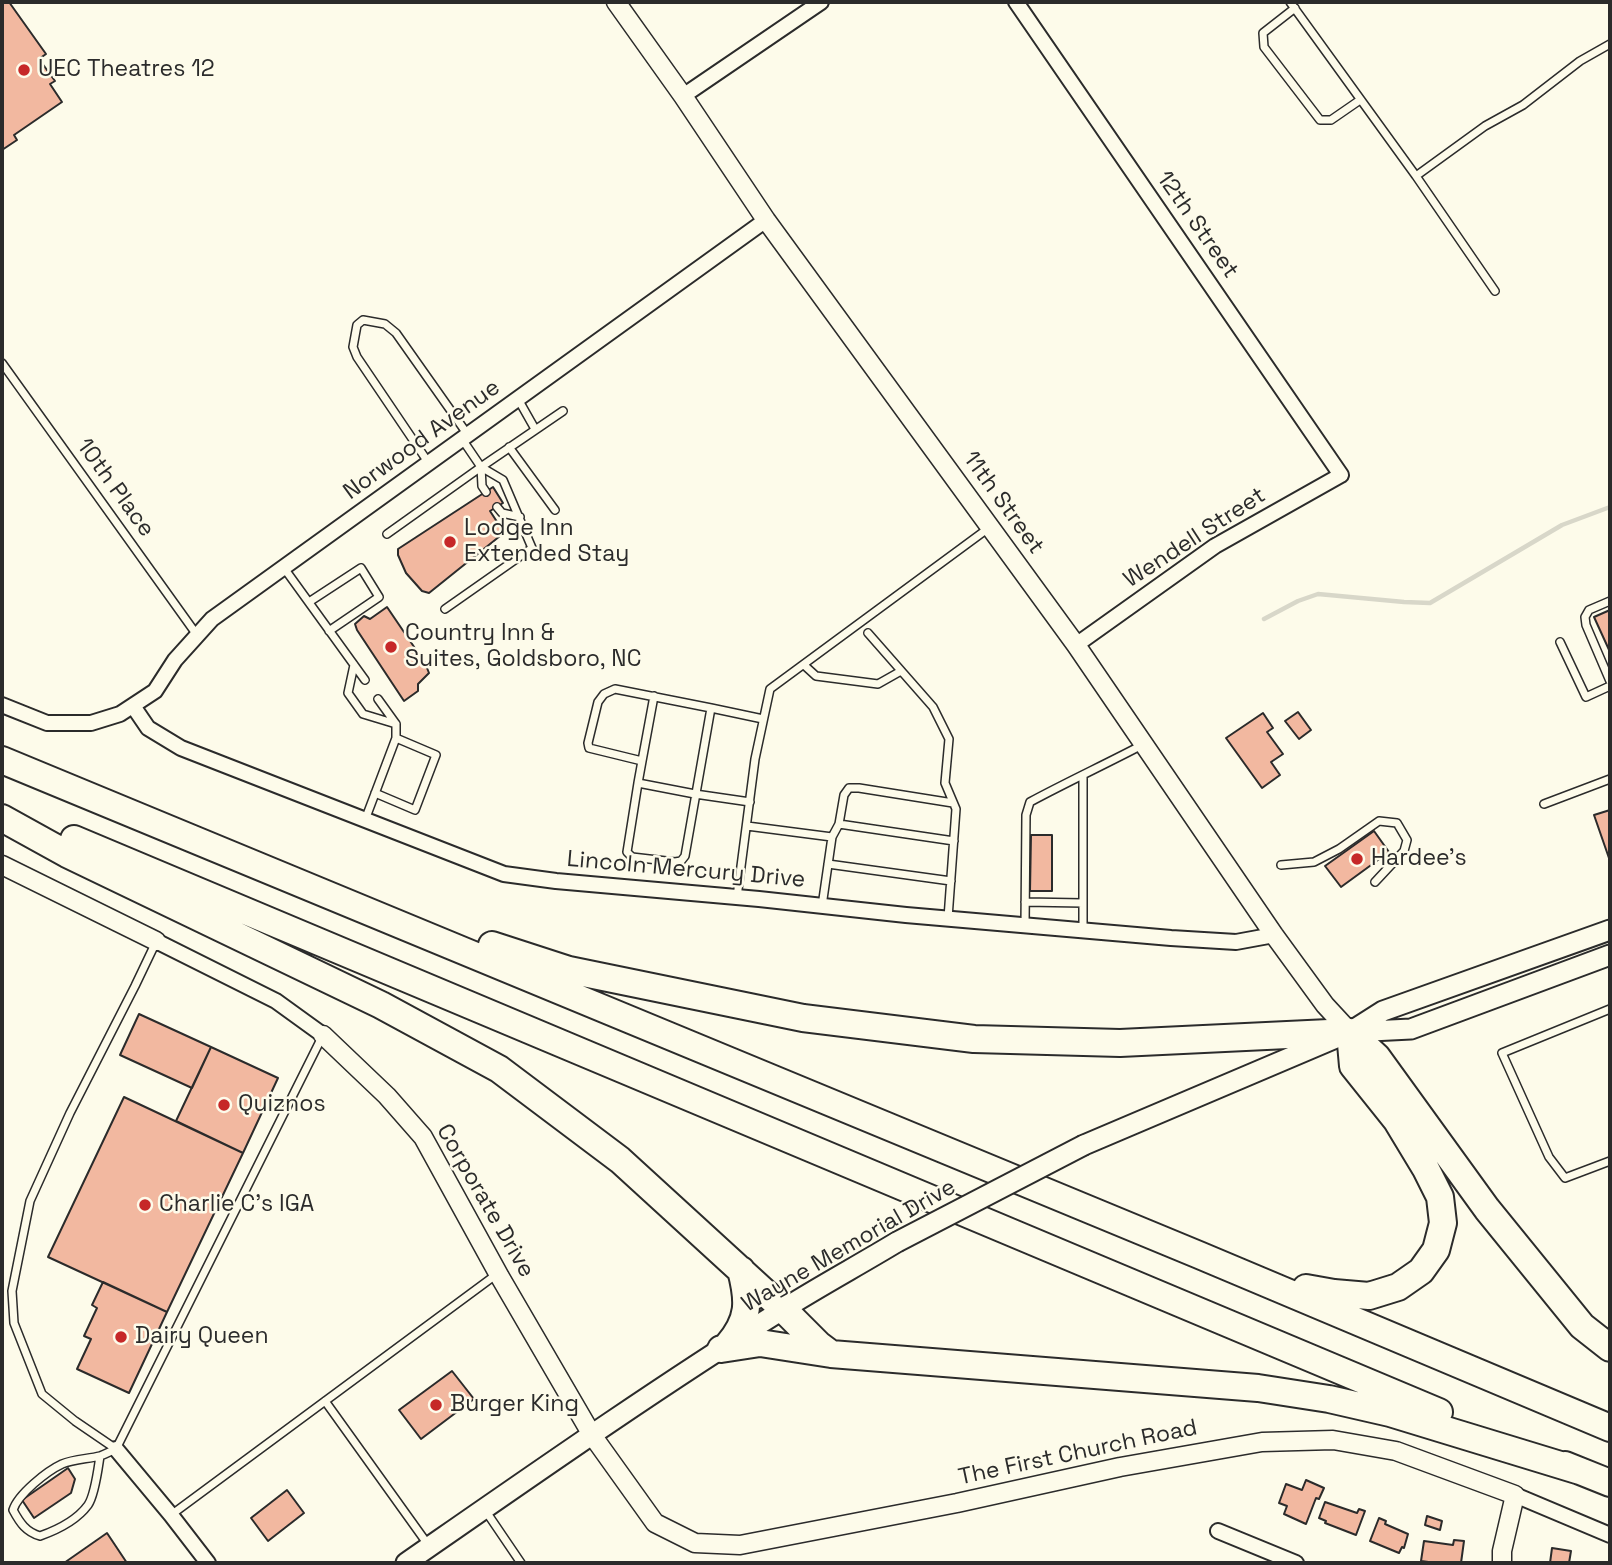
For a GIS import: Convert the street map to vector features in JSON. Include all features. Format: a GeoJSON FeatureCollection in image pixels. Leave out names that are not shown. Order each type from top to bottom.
{"type":"FeatureCollection","features":[{"type":"Feature","properties":{"kind":"highway"},"geometry":{"type":"LineString","coordinates":[[2,760],[1610,1427]]}},
{"type":"Feature","properties":{"kind":"highway"},"geometry":{"type":"LineString","coordinates":[[2,809],[1610,1483]]}},
{"type":"Feature","properties":{"kind":"highway"},"geometry":{"type":"LineString","coordinates":[[2,818],[67,854],[381,1005],[499,1069],[620,1160],[831,1354]]}},
{"type":"Feature","properties":{"kind":"highway"},"geometry":{"type":"LineString","coordinates":[[311,887],[569,970],[803,1018],[974,1039],[1120,1043],[1350,1032],[1377,1057],[1487,1209],[1582,1325],[1610,1349]]}},
{"type":"Feature","properties":{"kind":"highway"},"geometry":{"type":"LineString","coordinates":[[1199,1255],[1302,1287],[1369,1296],[1398,1287],[1421,1271],[1436,1250],[1443,1223],[1440,1197],[1397,1121],[1353,1066],[1350,1032]]}},
{"type":"Feature","properties":{"kind":"highway"},"geometry":{"type":"LineString","coordinates":[[724,1347],[738,1333],[747,1309],[747,1292],[741,1270]]}},
{"type":"Feature","properties":{"kind":"highway"},"geometry":{"type":"LineString","coordinates":[[724,1347],[760,1343],[831,1354],[1258,1388],[1329,1399],[1390,1413],[1580,1471]]}},
{"type":"Feature","properties":{"kind":"main road","name":"Wayne Memorial Drive"},"geometry":{"type":"LineString","coordinates":[[406,1563],[724,1347],[897,1242],[1084,1145],[1350,1032],[1383,1010],[1610,930]]}},
{"type":"Feature","properties":{"kind":"main road","name":"Wayne Memorial Drive"},"geometry":{"type":"LineString","coordinates":[[1350,1032],[1411,1029],[1610,955]]}},
{"type":"Feature","properties":{"kind":"street","name":"11th Street"},"geometry":{"type":"LineString","coordinates":[[616,2],[766,220],[1076,645],[1274,935],[1325,1005],[1350,1032]]}},
{"type":"Feature","properties":{"kind":"street"},"geometry":{"type":"LineString","coordinates":[[683,96],[821,2]]}},
{"type":"Feature","properties":{"kind":"street","name":"12th Street"},"geometry":{"type":"LineString","coordinates":[[1016,2],[1342,475]]}},
{"type":"Feature","properties":{"kind":"street","name":"Norwood Avenue"},"geometry":{"type":"LineString","coordinates":[[126,710],[155,691],[175,660],[212,619],[766,220]]}},
{"type":"Feature","properties":{"kind":"street","name":"Wendell Street"},"geometry":{"type":"LineString","coordinates":[[1076,645],[1215,545],[1342,475]]}},
{"type":"Feature","properties":{"kind":"street"},"geometry":{"type":"LineString","coordinates":[[2,705],[47,723],[91,723],[126,710]]}},
{"type":"Feature","properties":{"kind":"street","name":"Lincoln Mercury Drive"},"geometry":{"type":"LineString","coordinates":[[126,710],[148,728],[181,748],[505,874],[1171,939],[1236,942],[1274,935]]}},
{"type":"Feature","properties":{"kind":"street","name":"Corporate Drive"},"geometry":{"type":"LineString","coordinates":[[2,865],[276,1000],[323,1035],[387,1096],[423,1137],[592,1435]]}},
{"type":"Feature","properties":{"kind":"street","name":"The First Church Road"},"geometry":{"type":"LineString","coordinates":[[592,1435],[655,1523],[695,1543],[740,1545],[957,1503],[1120,1466],[1262,1442],[1333,1440],[1396,1451],[1516,1495],[1610,1535]]}},
{"type":"Feature","properties":{"kind":"street"},"geometry":{"type":"LineString","coordinates":[[116,1449],[208,1563]]}},
{"type":"Feature","properties":{"kind":"street"},"geometry":{"type":"LineString","coordinates":[[1502,1563],[1502,1551],[1516,1495]]}},
{"type":"Feature","properties":{"kind":"street"},"geometry":{"type":"LineString","coordinates":[[1218,1531],[1296,1563]]}},
{"type":"Feature","properties":{"kind":"lane"},"geometry":{"type":"LineString","coordinates":[[1360,100],[1331,120],[1320,120],[1264,47],[1263,33],[1292,5],[1416,176],[1495,291]]}},
{"type":"Feature","properties":{"kind":"lane"},"geometry":{"type":"LineString","coordinates":[[1416,176],[1485,126],[1523,105],[1580,61],[1610,44]]}},
{"type":"Feature","properties":{"kind":"lane"},"geometry":{"type":"LineString","coordinates":[[429,463],[357,357],[353,347],[357,325],[363,320],[385,324],[396,333],[465,437],[481,467],[482,486],[486,492]]}},
{"type":"Feature","properties":{"kind":"lane","name":"10th Place"},"geometry":{"type":"LineString","coordinates":[[2,363],[197,635]]}},
{"type":"Feature","properties":{"kind":"lane"},"geometry":{"type":"LineString","coordinates":[[518,399],[535,429]]}},
{"type":"Feature","properties":{"kind":"lane"},"geometry":{"type":"LineString","coordinates":[[387,534],[563,411]]}},
{"type":"Feature","properties":{"kind":"lane"},"geometry":{"type":"LineString","coordinates":[[509,447],[555,510]]}},
{"type":"Feature","properties":{"kind":"lane"},"geometry":{"type":"LineString","coordinates":[[445,609],[532,548],[503,480],[481,467]]}},
{"type":"Feature","properties":{"kind":"lane"},"geometry":{"type":"LineString","coordinates":[[497,507],[502,513],[520,517]]}},
{"type":"Feature","properties":{"kind":"lane"},"geometry":{"type":"LineString","coordinates":[[737,897],[755,758],[769,689],[804,666],[990,527]]}},
{"type":"Feature","properties":{"kind":"lane"},"geometry":{"type":"LineString","coordinates":[[284,568],[365,680]]}},
{"type":"Feature","properties":{"kind":"lane"},"geometry":{"type":"LineString","coordinates":[[309,602],[361,568],[379,597],[329,631]]}},
{"type":"Feature","properties":{"kind":"lane"},"geometry":{"type":"LineString","coordinates":[[1560,642],[1586,697],[1610,683],[1585,617],[1589,610],[1610,601]]}},
{"type":"Feature","properties":{"kind":"lane"},"geometry":{"type":"LineString","coordinates":[[868,634],[933,707],[949,739],[945,783],[956,809],[947,918]]}},
{"type":"Feature","properties":{"kind":"lane"},"geometry":{"type":"LineString","coordinates":[[354,665],[348,693],[363,715],[396,724]]}},
{"type":"Feature","properties":{"kind":"lane"},"geometry":{"type":"LineString","coordinates":[[804,666],[816,676],[878,684],[901,671]]}},
{"type":"Feature","properties":{"kind":"lane"},"geometry":{"type":"LineString","coordinates":[[642,761],[589,748],[598,702],[604,694],[615,689],[763,719]]}},
{"type":"Feature","properties":{"kind":"lane"},"geometry":{"type":"LineString","coordinates":[[654,696],[627,846],[627,852],[632,857],[675,862],[681,861],[685,856],[710,708]]}},
{"type":"Feature","properties":{"kind":"lane"},"geometry":{"type":"LineString","coordinates":[[365,820],[396,738],[396,724],[378,699]]}},
{"type":"Feature","properties":{"kind":"lane"},"geometry":{"type":"LineString","coordinates":[[375,793],[415,810],[436,755],[396,738]]}},
{"type":"Feature","properties":{"kind":"lane"},"geometry":{"type":"LineString","coordinates":[[1025,925],[1026,815],[1030,802],[1144,744]]}},
{"type":"Feature","properties":{"kind":"lane"},"geometry":{"type":"LineString","coordinates":[[1083,775],[1083,929]]}},
{"type":"Feature","properties":{"kind":"lane"},"geometry":{"type":"LineString","coordinates":[[1544,804],[1610,779]]}},
{"type":"Feature","properties":{"kind":"lane"},"geometry":{"type":"LineString","coordinates":[[638,783],[750,802]]}},
{"type":"Feature","properties":{"kind":"lane"},"geometry":{"type":"LineString","coordinates":[[822,906],[832,837],[839,824],[844,795],[849,788],[953,803]]}},
{"type":"Feature","properties":{"kind":"lane"},"geometry":{"type":"LineString","coordinates":[[1281,865],[1314,862],[1339,849],[1380,821],[1397,823],[1407,840],[1404,850],[1375,882]]}},
{"type":"Feature","properties":{"kind":"lane"},"geometry":{"type":"LineString","coordinates":[[839,824],[954,841]]}},
{"type":"Feature","properties":{"kind":"lane"},"geometry":{"type":"LineString","coordinates":[[747,826],[832,837]]}},
{"type":"Feature","properties":{"kind":"lane"},"geometry":{"type":"LineString","coordinates":[[828,864],[951,881]]}},
{"type":"Feature","properties":{"kind":"lane"},"geometry":{"type":"LineString","coordinates":[[1025,902],[1083,903]]}},
{"type":"Feature","properties":{"kind":"lane"},"geometry":{"type":"LineString","coordinates":[[116,1449],[42,1394],[14,1324],[12,1291],[30,1202],[70,1113],[156,941]]}},
{"type":"Feature","properties":{"kind":"lane"},"geometry":{"type":"LineString","coordinates":[[1610,1009],[1502,1053],[1549,1157],[1565,1178],[1610,1161]]}},
{"type":"Feature","properties":{"kind":"lane"},"geometry":{"type":"LineString","coordinates":[[100,1456],[93,1494],[89,1504],[80,1513],[60,1528],[40,1536],[30,1532],[21,1523],[13,1510],[20,1497],[62,1464],[100,1456],[116,1449],[323,1035]]}},
{"type":"Feature","properties":{"kind":"lane"},"geometry":{"type":"LineString","coordinates":[[171,1515],[498,1273]]}},
{"type":"Feature","properties":{"kind":"lane"},"geometry":{"type":"LineString","coordinates":[[325,1401],[429,1547]]}},
{"type":"Feature","properties":{"kind":"lane"},"geometry":{"type":"LineString","coordinates":[[485,1509],[521,1563]]}},
{"type":"Feature","properties":{"kind":"building","name":"UEC Theatres 12"},"geometry":{"type":"Polygon","coordinates":[[[2,2],[9,2],[46,54],[39,59],[55,81],[50,84],[62,102],[14,135],[17,140],[2,150],[2,2]]]}},
{"type":"Feature","properties":{"kind":"building","name":"Lodge Inn Extended Stay"},"geometry":{"type":"Polygon","coordinates":[[[493,487],[503,503],[490,511],[503,531],[500,536],[429,593],[422,591],[406,573],[398,549],[493,487]]]}},
{"type":"Feature","properties":{"kind":"building","name":"Country Inn & Suites, Goldsboro, NC"},"geometry":{"type":"Polygon","coordinates":[[[387,607],[429,673],[418,684],[418,691],[404,701],[355,624],[364,616],[370,619],[387,607]]]}},
{"type":"Feature","properties":{"kind":"building"},"geometry":{"type":"Polygon","coordinates":[[[1610,610],[1610,652],[1594,617],[1610,610]]]}},
{"type":"Feature","properties":{"kind":"building"},"geometry":{"type":"Polygon","coordinates":[[[1298,712],[1311,730],[1299,739],[1285,721],[1298,712]]]}},
{"type":"Feature","properties":{"kind":"building"},"geometry":{"type":"Polygon","coordinates":[[[1263,713],[1273,728],[1267,732],[1283,754],[1271,762],[1280,775],[1262,788],[1226,738],[1263,713]]]}},
{"type":"Feature","properties":{"kind":"building"},"geometry":{"type":"Polygon","coordinates":[[[1610,810],[1610,861],[1594,815],[1610,810]]]}},
{"type":"Feature","properties":{"kind":"building","name":"Hardee's"},"geometry":{"type":"Polygon","coordinates":[[[1374,831],[1389,852],[1341,887],[1325,866],[1374,831]]]}},
{"type":"Feature","properties":{"kind":"building"},"geometry":{"type":"Polygon","coordinates":[[[1031,835],[1052,835],[1052,891],[1030,891],[1031,835]]]}},
{"type":"Feature","properties":{"kind":"building"},"geometry":{"type":"Polygon","coordinates":[[[139,1014],[211,1047],[192,1088],[120,1055],[139,1014]]]}},
{"type":"Feature","properties":{"kind":"building","name":"Quiznos"},"geometry":{"type":"Polygon","coordinates":[[[211,1047],[278,1078],[243,1153],[176,1121],[211,1047]]]}},
{"type":"Feature","properties":{"kind":"building","name":"Charlie C's IGA"},"geometry":{"type":"Polygon","coordinates":[[[124,1097],[243,1153],[167,1312],[48,1257],[124,1097]]]}},
{"type":"Feature","properties":{"kind":"building","name":"Dairy Queen"},"geometry":{"type":"Polygon","coordinates":[[[103,1282],[167,1312],[129,1393],[77,1369],[91,1339],[84,1336],[97,1308],[92,1305],[103,1282]]]}},
{"type":"Feature","properties":{"kind":"building","name":"Burger King"},"geometry":{"type":"Polygon","coordinates":[[[452,1371],[474,1399],[421,1439],[399,1410],[452,1371]]]}},
{"type":"Feature","properties":{"kind":"building"},"geometry":{"type":"Polygon","coordinates":[[[68,1468],[75,1479],[71,1493],[34,1518],[22,1500],[68,1468]]]}},
{"type":"Feature","properties":{"kind":"building"},"geometry":{"type":"Polygon","coordinates":[[[1306,1480],[1324,1488],[1319,1499],[1316,1498],[1306,1524],[1284,1514],[1287,1506],[1279,1503],[1286,1484],[1302,1490],[1306,1480]]]}},
{"type":"Feature","properties":{"kind":"building"},"geometry":{"type":"Polygon","coordinates":[[[287,1490],[304,1513],[268,1541],[251,1518],[287,1490]]]}},
{"type":"Feature","properties":{"kind":"building"},"geometry":{"type":"Polygon","coordinates":[[[1325,1502],[1357,1513],[1359,1509],[1365,1511],[1356,1535],[1319,1518],[1325,1502]]]}},
{"type":"Feature","properties":{"kind":"building"},"geometry":{"type":"Polygon","coordinates":[[[1427,1516],[1442,1521],[1440,1530],[1425,1525],[1427,1516]]]}},
{"type":"Feature","properties":{"kind":"building"},"geometry":{"type":"Polygon","coordinates":[[[1379,1518],[1386,1521],[1385,1524],[1408,1534],[1404,1548],[1402,1547],[1399,1553],[1370,1541],[1379,1518]]]}},
{"type":"Feature","properties":{"kind":"building"},"geometry":{"type":"Polygon","coordinates":[[[107,1533],[127,1563],[64,1563],[107,1533]]]}},
{"type":"Feature","properties":{"kind":"building"},"geometry":{"type":"Polygon","coordinates":[[[1454,1540],[1464,1541],[1461,1563],[1421,1561],[1424,1541],[1453,1545],[1454,1540]]]}},
{"type":"Feature","properties":{"kind":"building"},"geometry":{"type":"Polygon","coordinates":[[[1552,1548],[1571,1551],[1569,1563],[1550,1563],[1552,1548]]]}},
{"type":"Feature","properties":{"kind":"waterway"},"geometry":{"type":"LineString","coordinates":[[1264,619],[1318,594],[1430,603],[1562,525],[1610,507]]}},
{"type":"Feature","properties":{"kind":"place","name":"UEC Theatres 12"},"geometry":{"type":"Point","coordinates":[24,70]}},
{"type":"Feature","properties":{"kind":"place","name":"Lodge Inn Extended Stay"},"geometry":{"type":"Point","coordinates":[450,542]}},
{"type":"Feature","properties":{"kind":"place","name":"Country Inn & Suites, Goldsboro, NC"},"geometry":{"type":"Point","coordinates":[391,647]}},
{"type":"Feature","properties":{"kind":"place","name":"Hardee's"},"geometry":{"type":"Point","coordinates":[1357,859]}},
{"type":"Feature","properties":{"kind":"place","name":"Quiznos"},"geometry":{"type":"Point","coordinates":[224,1105]}},
{"type":"Feature","properties":{"kind":"place","name":"Charlie C's IGA"},"geometry":{"type":"Point","coordinates":[145,1205]}},
{"type":"Feature","properties":{"kind":"place","name":"Dairy Queen"},"geometry":{"type":"Point","coordinates":[121,1337]}},
{"type":"Feature","properties":{"kind":"place","name":"Burger King"},"geometry":{"type":"Point","coordinates":[436,1405]}}]}
